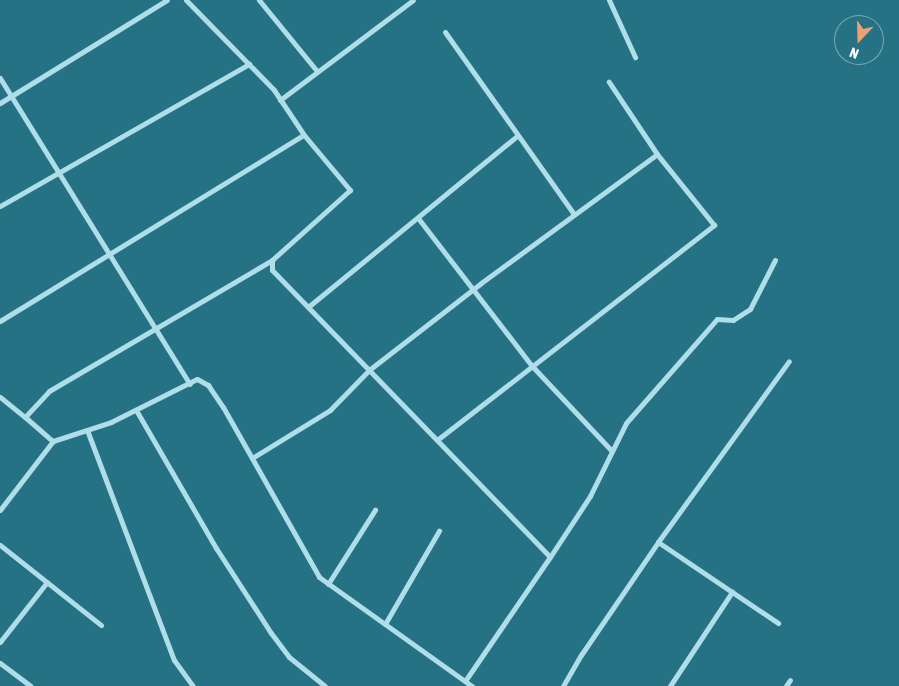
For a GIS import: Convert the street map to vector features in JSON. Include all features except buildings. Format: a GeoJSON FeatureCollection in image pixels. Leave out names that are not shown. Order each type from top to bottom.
{"type":"FeatureCollection","features":[{"type":"Feature","properties":{"kind":"street"},"geometry":{"type":"LineString","coordinates":[[0,103],[167,0]]}},
{"type":"Feature","properties":{"kind":"street"},"geometry":{"type":"LineString","coordinates":[[25,417],[49,391],[155,326],[272,260],[350,190],[304,135],[280,100],[250,64],[186,0]]}},
{"type":"Feature","properties":{"kind":"street"},"geometry":{"type":"LineString","coordinates":[[259,0],[316,70]]}},
{"type":"Feature","properties":{"kind":"street"},"geometry":{"type":"LineString","coordinates":[[280,100],[316,70],[413,0]]}},
{"type":"Feature","properties":{"kind":"street"},"geometry":{"type":"LineString","coordinates":[[609,0],[635,57]]}},
{"type":"Feature","properties":{"kind":"street"},"geometry":{"type":"LineString","coordinates":[[445,32],[574,214]]}},
{"type":"Feature","properties":{"kind":"street"},"geometry":{"type":"LineString","coordinates":[[0,206],[250,64]]}},
{"type":"Feature","properties":{"kind":"street"},"geometry":{"type":"LineString","coordinates":[[0,78],[110,252],[190,384]]}},
{"type":"Feature","properties":{"kind":"street"},"geometry":{"type":"LineString","coordinates":[[437,440],[714,225],[657,154],[609,82]]}},
{"type":"Feature","properties":{"kind":"street"},"geometry":{"type":"LineString","coordinates":[[0,321],[304,135]]}},
{"type":"Feature","properties":{"kind":"street"},"geometry":{"type":"LineString","coordinates":[[308,307],[518,135]]}},
{"type":"Feature","properties":{"kind":"street"},"geometry":{"type":"LineString","coordinates":[[252,458],[330,410],[369,370],[473,289],[657,154]]}},
{"type":"Feature","properties":{"kind":"street"},"geometry":{"type":"LineString","coordinates":[[418,218],[532,366],[611,450]]}},
{"type":"Feature","properties":{"kind":"street"},"geometry":{"type":"LineString","coordinates":[[272,260],[272,270],[550,556]]}},
{"type":"Feature","properties":{"kind":"street"},"geometry":{"type":"LineString","coordinates":[[465,681],[590,496],[611,450],[626,423],[717,319],[733,320],[750,310],[775,260]]}},
{"type":"Feature","properties":{"kind":"street"},"geometry":{"type":"LineString","coordinates":[[563,686],[581,654],[658,542],[789,361]]}},
{"type":"Feature","properties":{"kind":"street"},"geometry":{"type":"LineString","coordinates":[[0,510],[53,441],[87,430],[136,410],[197,379],[208,385],[252,458],[319,577],[472,686]]}},
{"type":"Feature","properties":{"kind":"street"},"geometry":{"type":"LineString","coordinates":[[0,397],[53,441]]}},
{"type":"Feature","properties":{"kind":"street"},"geometry":{"type":"LineString","coordinates":[[136,410],[216,548],[271,633],[288,657],[325,686]]}},
{"type":"Feature","properties":{"kind":"street"},"geometry":{"type":"LineString","coordinates":[[87,430],[174,660],[193,686]]}},
{"type":"Feature","properties":{"kind":"street"},"geometry":{"type":"LineString","coordinates":[[328,584],[375,510]]}},
{"type":"Feature","properties":{"kind":"street"},"geometry":{"type":"LineString","coordinates":[[385,624],[439,531]]}},
{"type":"Feature","properties":{"kind":"street"},"geometry":{"type":"LineString","coordinates":[[658,542],[778,623]]}},
{"type":"Feature","properties":{"kind":"street"},"geometry":{"type":"LineString","coordinates":[[0,545],[101,625]]}},
{"type":"Feature","properties":{"kind":"street"},"geometry":{"type":"LineString","coordinates":[[0,642],[47,582]]}},
{"type":"Feature","properties":{"kind":"street"},"geometry":{"type":"LineString","coordinates":[[670,686],[732,592]]}},
{"type":"Feature","properties":{"kind":"street"},"geometry":{"type":"LineString","coordinates":[[0,663],[30,686]]}},
{"type":"Feature","properties":{"kind":"street"},"geometry":{"type":"LineString","coordinates":[[786,686],[790,680]]}}]}
